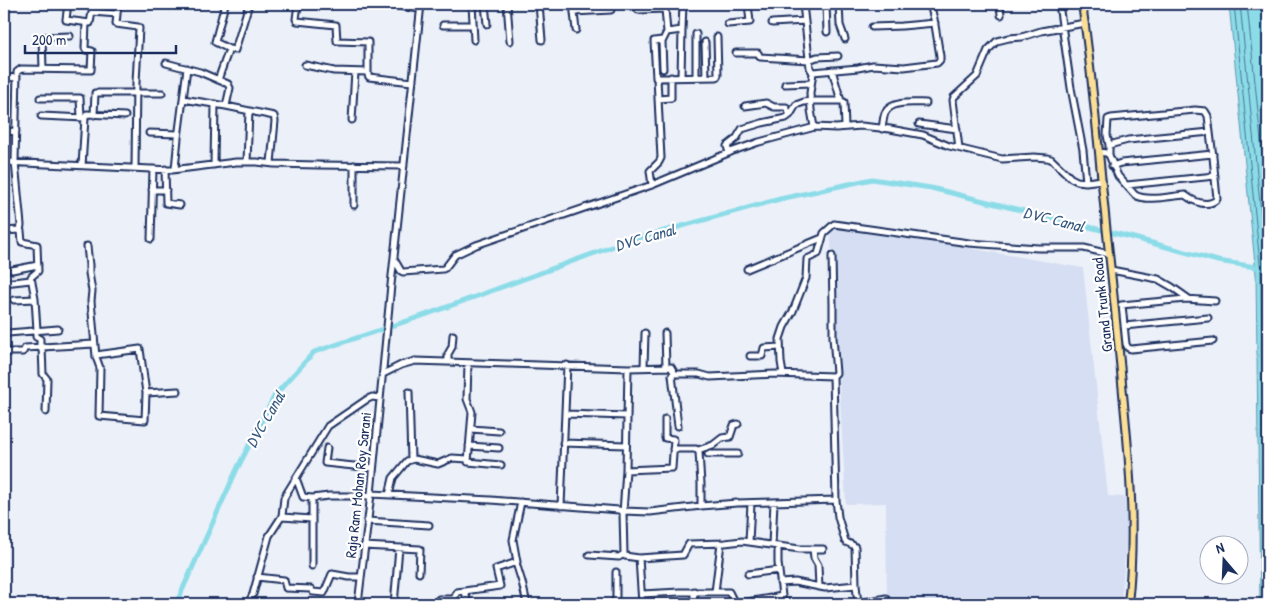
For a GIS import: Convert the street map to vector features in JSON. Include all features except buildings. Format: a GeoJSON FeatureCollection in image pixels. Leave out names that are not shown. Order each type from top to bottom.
{"type":"FeatureCollection","features":[{"type":"Feature","properties":{"kind":"main road","name":"Grand Trunk Road"},"geometry":{"type":"LineString","coordinates":[[1082,4],[1111,270],[1118,305],[1132,492],[1132,564],[1128,604]]}},
{"type":"Feature","properties":{"kind":"street"},"geometry":{"type":"LineString","coordinates":[[68,4],[66,20],[86,22],[91,22],[93,4]]}},
{"type":"Feature","properties":{"kind":"street"},"geometry":{"type":"LineString","coordinates":[[118,4],[116,24],[139,28],[135,168]]}},
{"type":"Feature","properties":{"kind":"street"},"geometry":{"type":"LineString","coordinates":[[224,4],[214,42],[235,50],[249,4]]}},
{"type":"Feature","properties":{"kind":"street"},"geometry":{"type":"LineString","coordinates":[[298,4],[297,21],[336,25],[337,41],[368,42],[369,77],[412,82]]}},
{"type":"Feature","properties":{"kind":"street"},"geometry":{"type":"LineString","coordinates":[[394,4],[398,6],[421,6]]}},
{"type":"Feature","properties":{"kind":"street"},"geometry":{"type":"LineString","coordinates":[[472,4],[474,40]]}},
{"type":"Feature","properties":{"kind":"street"},"geometry":{"type":"LineString","coordinates":[[485,4],[487,24]]}},
{"type":"Feature","properties":{"kind":"street"},"geometry":{"type":"LineString","coordinates":[[507,4],[510,41]]}},
{"type":"Feature","properties":{"kind":"street"},"geometry":{"type":"LineString","coordinates":[[539,4],[542,40]]}},
{"type":"Feature","properties":{"kind":"street"},"geometry":{"type":"LineString","coordinates":[[573,4],[576,30]]}},
{"type":"Feature","properties":{"kind":"street"},"geometry":{"type":"LineString","coordinates":[[681,77],[683,4]]}},
{"type":"Feature","properties":{"kind":"street"},"geometry":{"type":"LineString","coordinates":[[728,24],[750,22],[748,4]]}},
{"type":"Feature","properties":{"kind":"street"},"geometry":{"type":"LineString","coordinates":[[803,4],[810,68],[813,72],[810,101],[814,127]]}},
{"type":"Feature","properties":{"kind":"street"},"geometry":{"type":"LineString","coordinates":[[827,32],[826,4],[838,4],[840,25],[845,39]]}},
{"type":"Feature","properties":{"kind":"street"},"geometry":{"type":"LineString","coordinates":[[813,72],[873,66],[937,63],[940,60],[940,56],[930,4]]}},
{"type":"Feature","properties":{"kind":"street"},"geometry":{"type":"LineString","coordinates":[[1000,4],[1002,15]]}},
{"type":"Feature","properties":{"kind":"street"},"geometry":{"type":"LineString","coordinates":[[1059,4],[1071,88],[1083,150],[1086,182]]}},
{"type":"Feature","properties":{"kind":"street"},"geometry":{"type":"LineString","coordinates":[[629,5],[635,5],[638,10],[664,9],[667,32],[662,40],[663,69]]}},
{"type":"Feature","properties":{"kind":"street","name":"Raja Ram Mohan Roy Sarani"},"geometry":{"type":"LineString","coordinates":[[358,604],[421,6]]}},
{"type":"Feature","properties":{"kind":"street"},"geometry":{"type":"LineString","coordinates":[[574,12],[611,10]]}},
{"type":"Feature","properties":{"kind":"street"},"geometry":{"type":"LineString","coordinates":[[92,12],[117,14]]}},
{"type":"Feature","properties":{"kind":"street"},"geometry":{"type":"LineString","coordinates":[[772,23],[805,21]]}},
{"type":"Feature","properties":{"kind":"street"},"geometry":{"type":"LineString","coordinates":[[46,412],[47,380],[43,374],[40,338],[36,337],[35,299],[31,280],[31,276],[38,271],[37,244],[23,243],[20,231],[15,162],[17,78],[18,70],[21,69],[91,70],[92,51],[86,50],[86,22]]}},
{"type":"Feature","properties":{"kind":"street"},"geometry":{"type":"LineString","coordinates":[[872,27],[935,23]]}},
{"type":"Feature","properties":{"kind":"street"},"geometry":{"type":"LineString","coordinates":[[960,148],[953,100],[977,76],[983,60],[992,45],[1003,38],[1022,37],[1041,31],[1085,23]]}},
{"type":"Feature","properties":{"kind":"street"},"geometry":{"type":"LineString","coordinates":[[443,25],[473,25]]}},
{"type":"Feature","properties":{"kind":"street"},"geometry":{"type":"LineString","coordinates":[[667,32],[682,30]]}},
{"type":"Feature","properties":{"kind":"street"},"geometry":{"type":"LineString","coordinates":[[696,34],[696,77]]}},
{"type":"Feature","properties":{"kind":"street"},"geometry":{"type":"LineString","coordinates":[[43,70],[42,37],[70,36]]}},
{"type":"Feature","properties":{"kind":"street"},"geometry":{"type":"LineString","coordinates":[[657,78],[716,77],[718,75],[717,37]]}},
{"type":"Feature","properties":{"kind":"street"},"geometry":{"type":"LineString","coordinates":[[652,185],[650,171],[661,158],[654,41],[662,40]]}},
{"type":"Feature","properties":{"kind":"street"},"geometry":{"type":"LineString","coordinates":[[705,42],[706,77]]}},
{"type":"Feature","properties":{"kind":"street"},"geometry":{"type":"LineString","coordinates":[[218,80],[229,49]]}},
{"type":"Feature","properties":{"kind":"street"},"geometry":{"type":"LineString","coordinates":[[736,53],[758,53],[760,57],[809,60],[817,57],[838,56]]}},
{"type":"Feature","properties":{"kind":"street"},"geometry":{"type":"LineString","coordinates":[[166,63],[187,68],[228,84],[230,87],[226,106]]}},
{"type":"Feature","properties":{"kind":"street"},"geometry":{"type":"LineString","coordinates":[[305,65],[334,71],[368,72]]}},
{"type":"Feature","properties":{"kind":"street"},"geometry":{"type":"LineString","coordinates":[[175,170],[187,68]]}},
{"type":"Feature","properties":{"kind":"street"},"geometry":{"type":"LineString","coordinates":[[832,70],[841,101],[844,102],[845,127]]}},
{"type":"Feature","properties":{"kind":"street"},"geometry":{"type":"LineString","coordinates":[[352,120],[355,72]]}},
{"type":"Feature","properties":{"kind":"street"},"geometry":{"type":"LineString","coordinates":[[4,78],[17,78]]}},
{"type":"Feature","properties":{"kind":"street"},"geometry":{"type":"LineString","coordinates":[[658,99],[671,98],[671,78]]}},
{"type":"Feature","properties":{"kind":"street"},"geometry":{"type":"LineString","coordinates":[[785,84],[811,83]]}},
{"type":"Feature","properties":{"kind":"street"},"geometry":{"type":"LineString","coordinates":[[94,115],[96,93],[162,93]]}},
{"type":"Feature","properties":{"kind":"street"},"geometry":{"type":"LineString","coordinates":[[40,98],[80,98],[83,118],[82,166]]}},
{"type":"Feature","properties":{"kind":"street"},"geometry":{"type":"LineString","coordinates":[[183,99],[272,115],[274,118],[271,164]]}},
{"type":"Feature","properties":{"kind":"street"},"geometry":{"type":"LineString","coordinates":[[728,153],[727,146],[736,139],[742,129],[786,118],[796,105],[810,101],[841,101]]}},
{"type":"Feature","properties":{"kind":"street"},"geometry":{"type":"LineString","coordinates":[[745,106],[767,103],[774,107],[786,107],[790,115]]}},
{"type":"Feature","properties":{"kind":"street"},"geometry":{"type":"LineString","coordinates":[[882,129],[885,114],[890,108],[901,104],[926,103]]}},
{"type":"Feature","properties":{"kind":"street"},"geometry":{"type":"LineString","coordinates":[[214,165],[215,104]]}},
{"type":"Feature","properties":{"kind":"street"},"geometry":{"type":"LineString","coordinates":[[1201,110],[1207,113],[1210,132],[1217,199],[1209,203],[1194,202],[1185,195],[1142,198],[1135,196],[1118,176],[1108,155],[1107,123],[1111,118],[1201,110]]}},
{"type":"Feature","properties":{"kind":"street"},"geometry":{"type":"LineString","coordinates":[[247,162],[249,111]]}},
{"type":"Feature","properties":{"kind":"street"},"geometry":{"type":"LineString","coordinates":[[41,116],[83,118],[86,114],[125,116]]}},
{"type":"Feature","properties":{"kind":"street"},"geometry":{"type":"LineString","coordinates":[[919,124],[957,129]]}},
{"type":"Feature","properties":{"kind":"street"},"geometry":{"type":"LineString","coordinates":[[394,259],[403,272],[443,269],[455,255],[476,244],[652,185],[759,142],[814,127],[861,126],[923,135],[935,141],[1002,159],[1047,158],[1051,159],[1077,182],[1102,182]]}},
{"type":"Feature","properties":{"kind":"street"},"geometry":{"type":"LineString","coordinates":[[4,132],[16,131]]}},
{"type":"Feature","properties":{"kind":"street"},"geometry":{"type":"LineString","coordinates":[[1109,145],[1128,140],[1210,132]]}},
{"type":"Feature","properties":{"kind":"street"},"geometry":{"type":"LineString","coordinates":[[149,133],[178,134]]}},
{"type":"Feature","properties":{"kind":"street"},"geometry":{"type":"LineString","coordinates":[[1099,152],[1108,155]]}},
{"type":"Feature","properties":{"kind":"street"},"geometry":{"type":"LineString","coordinates":[[1112,166],[1121,163],[1213,154]]}},
{"type":"Feature","properties":{"kind":"street"},"geometry":{"type":"LineString","coordinates":[[4,162],[165,170],[247,162],[404,166]]}},
{"type":"Feature","properties":{"kind":"street"},"geometry":{"type":"LineString","coordinates":[[354,166],[354,205]]}},
{"type":"Feature","properties":{"kind":"street"},"geometry":{"type":"LineString","coordinates":[[151,239],[153,169]]}},
{"type":"Feature","properties":{"kind":"street"},"geometry":{"type":"LineString","coordinates":[[165,170],[166,204],[180,204]]}},
{"type":"Feature","properties":{"kind":"street"},"geometry":{"type":"LineString","coordinates":[[1126,185],[1215,176]]}},
{"type":"Feature","properties":{"kind":"street"},"geometry":{"type":"LineString","coordinates":[[152,190],[166,190]]}},
{"type":"Feature","properties":{"kind":"street"},"geometry":{"type":"LineString","coordinates":[[783,374],[780,339],[806,278],[807,258],[818,254],[822,238],[832,224],[836,223],[969,243],[1038,248],[1084,248],[1109,253]]}},
{"type":"Feature","properties":{"kind":"street"},"geometry":{"type":"LineString","coordinates":[[4,231],[20,231]]}},
{"type":"Feature","properties":{"kind":"street"},"geometry":{"type":"LineString","coordinates":[[747,269],[822,238]]}},
{"type":"Feature","properties":{"kind":"street"},"geometry":{"type":"LineString","coordinates":[[87,246],[92,291],[94,344],[96,358],[100,368],[99,416],[146,420],[146,393],[141,350],[96,355]]}},
{"type":"Feature","properties":{"kind":"street"},"geometry":{"type":"LineString","coordinates":[[832,256],[832,337],[836,371],[833,376],[838,517],[845,540],[854,547],[857,584],[856,604],[886,598]]}},
{"type":"Feature","properties":{"kind":"street"},"geometry":{"type":"LineString","coordinates":[[12,270],[38,266]]}},
{"type":"Feature","properties":{"kind":"street"},"geometry":{"type":"LineString","coordinates":[[1111,270],[1158,279],[1189,299]]}},
{"type":"Feature","properties":{"kind":"street"},"geometry":{"type":"LineString","coordinates":[[4,283],[31,280]]}},
{"type":"Feature","properties":{"kind":"street"},"geometry":{"type":"LineString","coordinates":[[14,300],[35,299]]}},
{"type":"Feature","properties":{"kind":"street"},"geometry":{"type":"LineString","coordinates":[[1213,341],[1128,348],[1118,305],[1189,299],[1214,301]]}},
{"type":"Feature","properties":{"kind":"street"},"geometry":{"type":"LineString","coordinates":[[1124,326],[1208,318]]}},
{"type":"Feature","properties":{"kind":"street"},"geometry":{"type":"LineString","coordinates":[[8,333],[58,330]]}},
{"type":"Feature","properties":{"kind":"street"},"geometry":{"type":"LineString","coordinates":[[644,367],[645,333]]}},
{"type":"Feature","properties":{"kind":"street"},"geometry":{"type":"LineString","coordinates":[[665,333],[666,367]]}},
{"type":"Feature","properties":{"kind":"street"},"geometry":{"type":"LineString","coordinates":[[448,362],[453,335]]}},
{"type":"Feature","properties":{"kind":"street"},"geometry":{"type":"LineString","coordinates":[[4,352],[22,352],[25,348],[94,344]]}},
{"type":"Feature","properties":{"kind":"street"},"geometry":{"type":"LineString","coordinates":[[750,356],[762,356],[764,348],[780,347]]}},
{"type":"Feature","properties":{"kind":"street"},"geometry":{"type":"LineString","coordinates":[[383,371],[415,362],[628,368],[671,367],[674,373],[672,375],[678,426]]}},
{"type":"Feature","properties":{"kind":"street"},"geometry":{"type":"LineString","coordinates":[[468,363],[467,396],[472,412],[469,463],[501,465]]}},
{"type":"Feature","properties":{"kind":"street"},"geometry":{"type":"LineString","coordinates":[[561,506],[567,365]]}},
{"type":"Feature","properties":{"kind":"street"},"geometry":{"type":"LineString","coordinates":[[624,554],[623,512],[626,470],[628,368]]}},
{"type":"Feature","properties":{"kind":"street"},"geometry":{"type":"LineString","coordinates":[[674,373],[699,374],[710,377],[783,374],[833,376]]}},
{"type":"Feature","properties":{"kind":"street"},"geometry":{"type":"LineString","coordinates":[[146,393],[178,391]]}},
{"type":"Feature","properties":{"kind":"street"},"geometry":{"type":"LineString","coordinates":[[409,392],[411,460]]}},
{"type":"Feature","properties":{"kind":"street"},"geometry":{"type":"LineString","coordinates":[[248,604],[269,536],[282,517],[284,498],[330,424],[366,400],[372,397],[380,398]]}},
{"type":"Feature","properties":{"kind":"street"},"geometry":{"type":"LineString","coordinates":[[564,414],[627,416]]}},
{"type":"Feature","properties":{"kind":"street"},"geometry":{"type":"LineString","coordinates":[[626,470],[645,468],[671,469],[673,439],[665,438],[666,419]]}},
{"type":"Feature","properties":{"kind":"street"},"geometry":{"type":"LineString","coordinates":[[673,448],[698,450],[716,443],[722,438],[730,437],[734,425],[738,424]]}},
{"type":"Feature","properties":{"kind":"street"},"geometry":{"type":"LineString","coordinates":[[471,430],[499,431]]}},
{"type":"Feature","properties":{"kind":"street"},"geometry":{"type":"LineString","coordinates":[[563,443],[626,445]]}},
{"type":"Feature","properties":{"kind":"street"},"geometry":{"type":"LineString","coordinates":[[469,446],[499,448]]}},
{"type":"Feature","properties":{"kind":"street"},"geometry":{"type":"LineString","coordinates":[[327,448],[326,463],[373,468]]}},
{"type":"Feature","properties":{"kind":"street"},"geometry":{"type":"LineString","coordinates":[[698,450],[701,506]]}},
{"type":"Feature","properties":{"kind":"street"},"geometry":{"type":"LineString","coordinates":[[708,454],[738,454]]}},
{"type":"Feature","properties":{"kind":"street"},"geometry":{"type":"LineString","coordinates":[[389,495],[393,478],[405,463],[411,460],[438,464],[452,458],[468,459]]}},
{"type":"Feature","properties":{"kind":"street"},"geometry":{"type":"LineString","coordinates":[[296,478],[303,497],[312,498],[389,495],[521,502],[619,510],[623,512],[650,512],[751,503],[836,500]]}},
{"type":"Feature","properties":{"kind":"street"},"geometry":{"type":"LineString","coordinates":[[312,498],[312,566]]}},
{"type":"Feature","properties":{"kind":"street"},"geometry":{"type":"LineString","coordinates":[[521,502],[513,540],[516,563],[527,604]]}},
{"type":"Feature","properties":{"kind":"street"},"geometry":{"type":"LineString","coordinates":[[772,545],[774,502]]}},
{"type":"Feature","properties":{"kind":"street"},"geometry":{"type":"LineString","coordinates":[[749,542],[751,503]]}},
{"type":"Feature","properties":{"kind":"street"},"geometry":{"type":"LineString","coordinates":[[282,517],[312,519]]}},
{"type":"Feature","properties":{"kind":"street"},"geometry":{"type":"LineString","coordinates":[[367,521],[430,525]]}},
{"type":"Feature","properties":{"kind":"street"},"geometry":{"type":"LineString","coordinates":[[589,555],[618,556],[624,554],[625,556],[639,558],[683,555],[689,544],[749,542],[800,549],[823,549]]}},
{"type":"Feature","properties":{"kind":"street"},"geometry":{"type":"LineString","coordinates":[[715,592],[721,543]]}},
{"type":"Feature","properties":{"kind":"street"},"geometry":{"type":"LineString","coordinates":[[364,546],[420,549],[419,573]]}},
{"type":"Feature","properties":{"kind":"street"},"geometry":{"type":"LineString","coordinates":[[778,546],[783,604]]}},
{"type":"Feature","properties":{"kind":"street"},"geometry":{"type":"LineString","coordinates":[[394,604],[399,548]]}},
{"type":"Feature","properties":{"kind":"street"},"geometry":{"type":"LineString","coordinates":[[813,549],[814,558],[818,565],[819,587]]}},
{"type":"Feature","properties":{"kind":"street"},"geometry":{"type":"LineString","coordinates":[[639,558],[642,604]]}},
{"type":"Feature","properties":{"kind":"street"},"geometry":{"type":"LineString","coordinates":[[439,599],[454,599],[456,593],[500,586],[496,569],[516,563]]}},
{"type":"Feature","properties":{"kind":"street"},"geometry":{"type":"LineString","coordinates":[[748,574],[779,570]]}},
{"type":"Feature","properties":{"kind":"street"},"geometry":{"type":"LineString","coordinates":[[613,604],[616,598],[616,572]]}},
{"type":"Feature","properties":{"kind":"street"},"geometry":{"type":"LineString","coordinates":[[257,577],[284,580],[286,588],[311,590],[312,592],[324,594],[332,574],[361,577]]}},
{"type":"Feature","properties":{"kind":"street"},"geometry":{"type":"LineString","coordinates":[[780,583],[795,582],[825,588],[856,585]]}},
{"type":"Feature","properties":{"kind":"street"},"geometry":{"type":"LineString","coordinates":[[465,591],[468,604]]}},
{"type":"Feature","properties":{"kind":"street"},"geometry":{"type":"LineString","coordinates":[[694,592],[694,604]]}},
{"type":"Feature","properties":{"kind":"street"},"geometry":{"type":"LineString","coordinates":[[642,594],[729,592],[734,602],[747,602],[782,596]]}},
{"type":"Feature","properties":{"kind":"shaded area"},"geometry":{"type":"Polygon","coordinates":[[[830,224],[1083,268],[1108,496],[1126,497],[1127,530],[1121,604],[887,604],[886,503],[846,504],[830,224]]]}},
{"type":"Feature","properties":{"kind":"water"},"geometry":{"type":"Polygon","coordinates":[[[1229,4],[1268,4],[1268,604],[1260,604],[1256,274],[1229,4]]]}},
{"type":"Feature","properties":{"kind":"waterway","name":"DVC Canal"},"geometry":{"type":"LineString","coordinates":[[176,604],[237,469],[275,395],[314,352],[425,315],[628,241],[780,199],[872,179],[931,188],[1130,237],[1218,261],[1268,269]]}}]}
